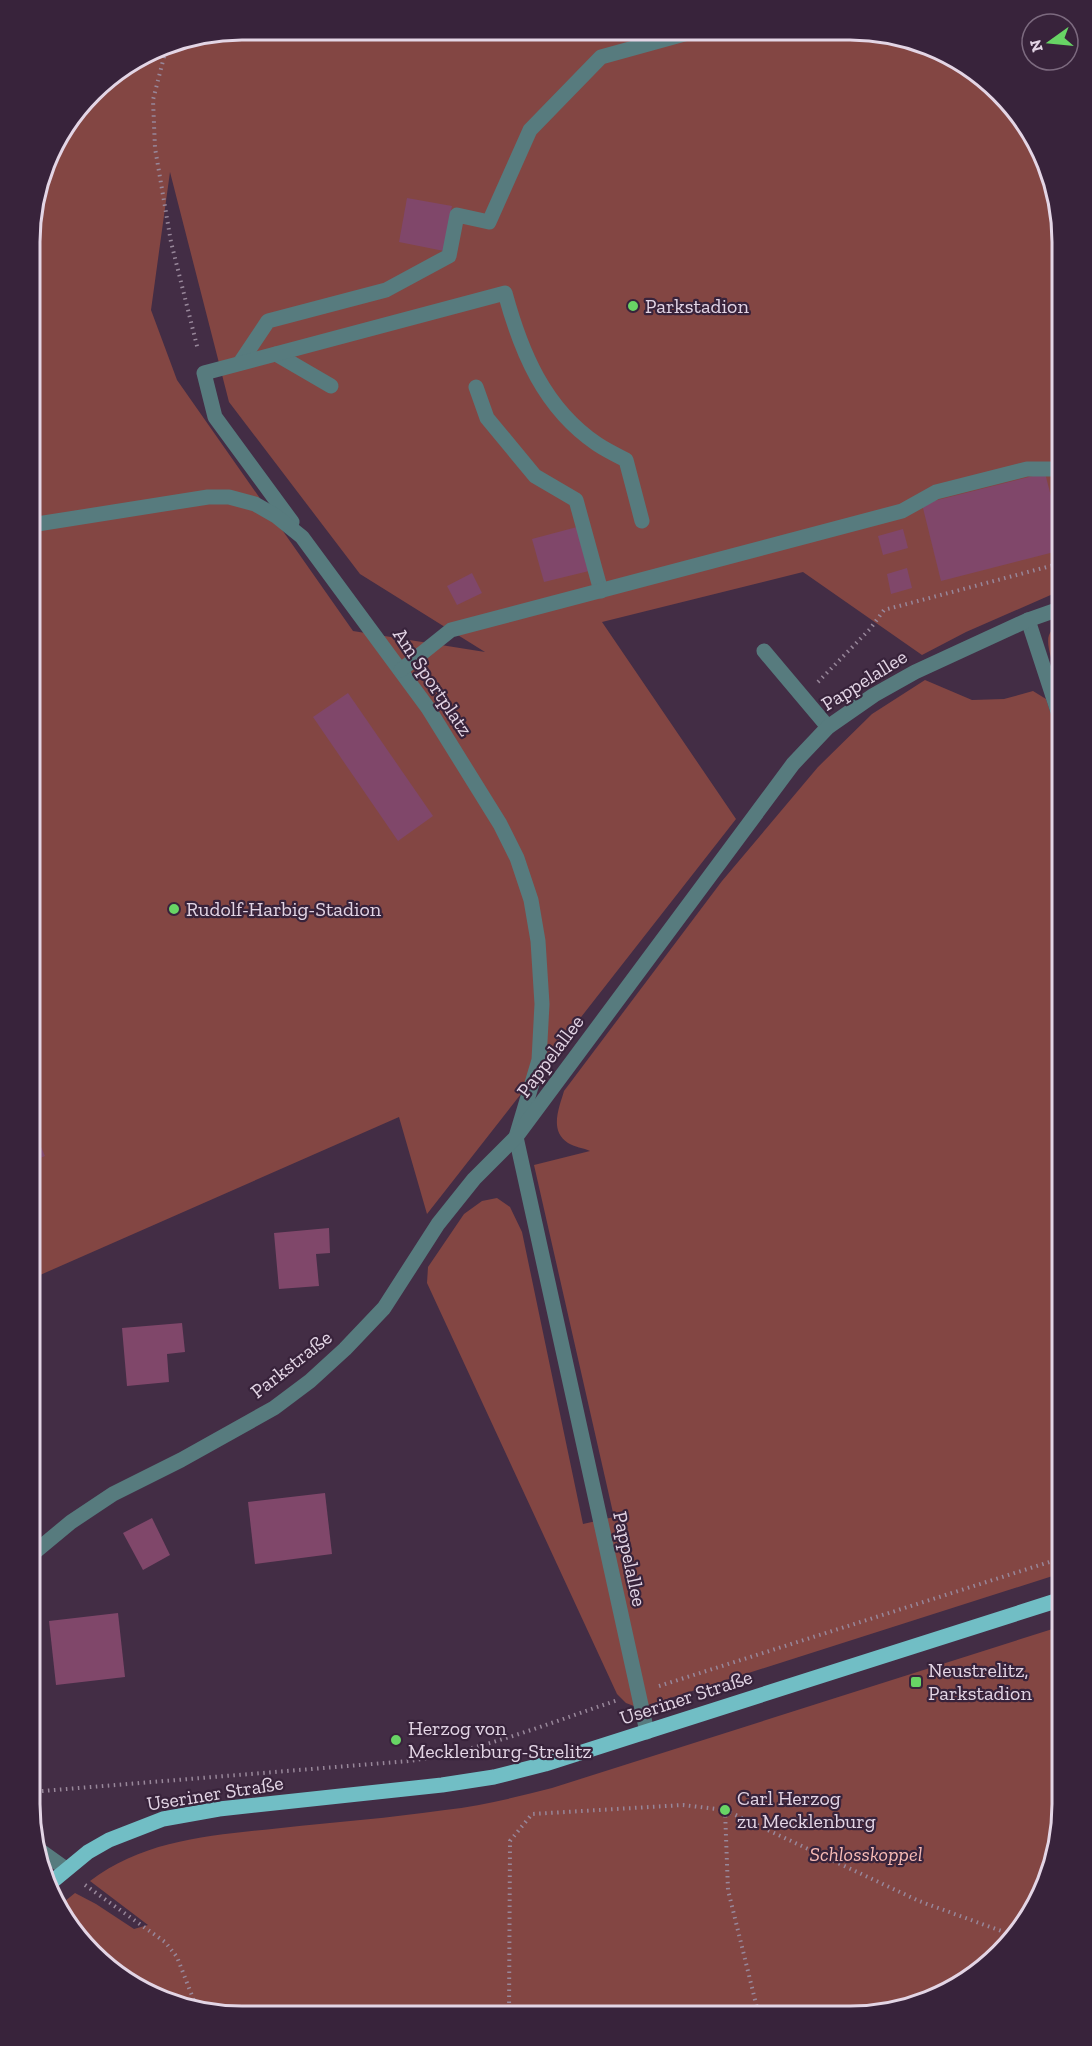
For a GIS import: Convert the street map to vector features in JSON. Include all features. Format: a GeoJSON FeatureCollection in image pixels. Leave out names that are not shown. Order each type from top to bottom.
{"type":"FeatureCollection","features":[{"type":"Feature","properties":{"kind":"main road","name":"Useriner Straße"},"geometry":{"type":"LineString","coordinates":[[55,1879],[88,1852],[109,1840],[163,1819],[219,1809],[442,1785],[494,1777],[545,1764],[1051,1602]]}},
{"type":"Feature","properties":{"kind":"street"},"geometry":{"type":"LineString","coordinates":[[240,363],[268,321],[386,290],[449,256],[457,215],[489,222],[530,130],[601,57],[662,40]]}},
{"type":"Feature","properties":{"kind":"street"},"geometry":{"type":"LineString","coordinates":[[302,537],[215,417],[204,373],[506,293],[526,358],[549,397],[571,422],[597,444],[626,460],[642,521]]}},
{"type":"Feature","properties":{"kind":"street"},"geometry":{"type":"LineString","coordinates":[[276,354],[331,386]]}},
{"type":"Feature","properties":{"kind":"street"},"geometry":{"type":"LineString","coordinates":[[476,387],[487,418],[535,476],[576,500],[601,591]]}},
{"type":"Feature","properties":{"kind":"street"},"geometry":{"type":"LineString","coordinates":[[401,670],[451,630],[902,511],[936,492],[1027,469],[1052,469]]}},
{"type":"Feature","properties":{"kind":"street","name":"Am Sportplatz"},"geometry":{"type":"LineString","coordinates":[[40,524],[208,497],[229,497],[255,504],[276,516],[302,537],[428,708],[500,824],[517,858],[531,900],[538,941],[542,1004],[539,1060],[516,1137]]}},
{"type":"Feature","properties":{"kind":"street","name":"Pappelallee"},"geometry":{"type":"LineString","coordinates":[[647,1732],[516,1137],[793,764],[828,728],[874,695],[915,672],[1028,620],[1052,612]]}},
{"type":"Feature","properties":{"kind":"street"},"geometry":{"type":"LineString","coordinates":[[1028,620],[1052,693]]}},
{"type":"Feature","properties":{"kind":"street"},"geometry":{"type":"LineString","coordinates":[[764,651],[828,728]]}},
{"type":"Feature","properties":{"kind":"street","name":"Parkstraße"},"geometry":{"type":"LineString","coordinates":[[40,1548],[71,1522],[113,1494],[181,1460],[274,1408],[310,1381],[384,1308],[438,1224],[474,1179],[516,1137]]}},
{"type":"Feature","properties":{"kind":"street"},"geometry":{"type":"LineString","coordinates":[[48,1856],[66,1869]]}},
{"type":"Feature","properties":{"kind":"path"},"geometry":{"type":"LineString","coordinates":[[164,56],[153,100],[155,147],[171,242],[204,373]]}},
{"type":"Feature","properties":{"kind":"path"},"geometry":{"type":"LineString","coordinates":[[802,697],[870,629],[884,610],[1052,566]]}},
{"type":"Feature","properties":{"kind":"path"},"geometry":{"type":"LineString","coordinates":[[40,1791],[409,1761],[440,1756],[483,1746],[638,1693],[1051,1561]]}},
{"type":"Feature","properties":{"kind":"path"},"geometry":{"type":"LineString","coordinates":[[508,2006],[510,1841],[532,1814],[683,1805],[725,1809],[919,1901],[1004,1932]]}},
{"type":"Feature","properties":{"kind":"path"},"geometry":{"type":"LineString","coordinates":[[725,1809],[728,1890],[757,2006]]}},
{"type":"Feature","properties":{"kind":"path"},"geometry":{"type":"LineString","coordinates":[[66,1869],[93,1892],[165,1942],[177,1957],[194,2000]]}},
{"type":"Feature","properties":{"kind":"green space"},"geometry":{"type":"Polygon","coordinates":[[[849,40],[889,44],[939,61],[983,91],[1001,109],[1031,153],[1045,190],[1052,243],[1052,594],[966,632],[922,655],[803,572],[602,622],[736,819],[427,1214],[399,1117],[40,1275],[40,243],[47,190],[56,165],[82,120],[109,91],[130,75],[165,56],[203,44],[229,41],[849,40]],[[170,172],[151,310],[177,380],[353,631],[485,652],[360,574],[229,402],[170,172]]]}},
{"type":"Feature","properties":{"kind":"green space"},"geometry":{"type":"Polygon","coordinates":[[[1052,630],[1052,660],[1048,644],[1052,630]]]}},
{"type":"Feature","properties":{"kind":"green space"},"geometry":{"type":"Polygon","coordinates":[[[925,680],[972,700],[1004,699],[1033,691],[1046,699],[1052,716],[1051,1576],[639,1708],[626,1703],[617,1694],[427,1283],[428,1267],[464,1214],[482,1201],[497,1198],[510,1207],[522,1232],[583,1524],[614,1517],[534,1165],[590,1151],[568,1143],[559,1132],[557,1119],[564,1091],[722,881],[818,767],[872,714],[925,680]]]}},
{"type":"Feature","properties":{"kind":"green space","name":"Schlosskoppel"},"geometry":{"type":"Polygon","coordinates":[[[1051,1629],[1051,1817],[1048,1843],[1036,1881],[1010,1926],[972,1964],[939,1985],[889,2002],[849,2006],[243,2006],[216,2004],[190,1999],[165,1990],[120,1964],[82,1926],[66,1900],[75,1893],[134,1929],[148,1925],[90,1881],[111,1867],[157,1848],[181,1841],[231,1833],[383,1818],[485,1804],[552,1788],[1051,1629]]]}},
{"type":"Feature","properties":{"kind":"building"},"geometry":{"type":"Polygon","coordinates":[[[407,198],[452,206],[444,251],[399,242],[407,198]]]}},
{"type":"Feature","properties":{"kind":"building"},"geometry":{"type":"Polygon","coordinates":[[[1045,473],[1052,500],[1052,553],[941,581],[922,504],[1045,473]]]}},
{"type":"Feature","properties":{"kind":"building"},"geometry":{"type":"Polygon","coordinates":[[[577,527],[589,571],[544,582],[532,539],[577,527]]]}},
{"type":"Feature","properties":{"kind":"building"},"geometry":{"type":"Polygon","coordinates":[[[903,529],[908,548],[883,555],[878,536],[903,529]]]}},
{"type":"Feature","properties":{"kind":"building"},"geometry":{"type":"Polygon","coordinates":[[[907,568],[912,588],[891,594],[887,574],[907,568]]]}},
{"type":"Feature","properties":{"kind":"building"},"geometry":{"type":"Polygon","coordinates":[[[472,573],[482,593],[457,605],[447,586],[472,573]]]}},
{"type":"Feature","properties":{"kind":"building"},"geometry":{"type":"Polygon","coordinates":[[[348,693],[433,816],[398,841],[313,717],[348,693]]]}},
{"type":"Feature","properties":{"kind":"building"},"geometry":{"type":"Polygon","coordinates":[[[40,1144],[45,1156],[40,1158],[40,1144]]]}},
{"type":"Feature","properties":{"kind":"building"},"geometry":{"type":"Polygon","coordinates":[[[329,1228],[330,1253],[316,1254],[319,1286],[279,1289],[274,1233],[329,1228]]]}},
{"type":"Feature","properties":{"kind":"building"},"geometry":{"type":"Polygon","coordinates":[[[182,1323],[185,1352],[167,1354],[169,1382],[127,1386],[122,1328],[182,1323]]]}},
{"type":"Feature","properties":{"kind":"building"},"geometry":{"type":"Polygon","coordinates":[[[325,1493],[332,1554],[255,1564],[248,1502],[325,1493]]]}},
{"type":"Feature","properties":{"kind":"building"},"geometry":{"type":"Polygon","coordinates":[[[152,1518],[170,1555],[143,1570],[123,1533],[152,1518]]]}},
{"type":"Feature","properties":{"kind":"building"},"geometry":{"type":"Polygon","coordinates":[[[118,1613],[125,1677],[56,1685],[49,1621],[118,1613]]]}},
{"type":"Feature","properties":{"kind":"place","name":"Parkstadion"},"geometry":{"type":"Point","coordinates":[633,306]}},
{"type":"Feature","properties":{"kind":"place","name":"Rudolf-Harbig-Stadion"},"geometry":{"type":"Point","coordinates":[174,909]}},
{"type":"Feature","properties":{"kind":"place","name":"Neustrelitz, Parkstadion"},"geometry":{"type":"Point","coordinates":[916,1682]}},
{"type":"Feature","properties":{"kind":"place","name":"Herzog von Mecklenburg-Strelitz"},"geometry":{"type":"Point","coordinates":[396,1740]}},
{"type":"Feature","properties":{"kind":"place","name":"Carl Herzog zu Mecklenburg"},"geometry":{"type":"Point","coordinates":[725,1810]}}]}
